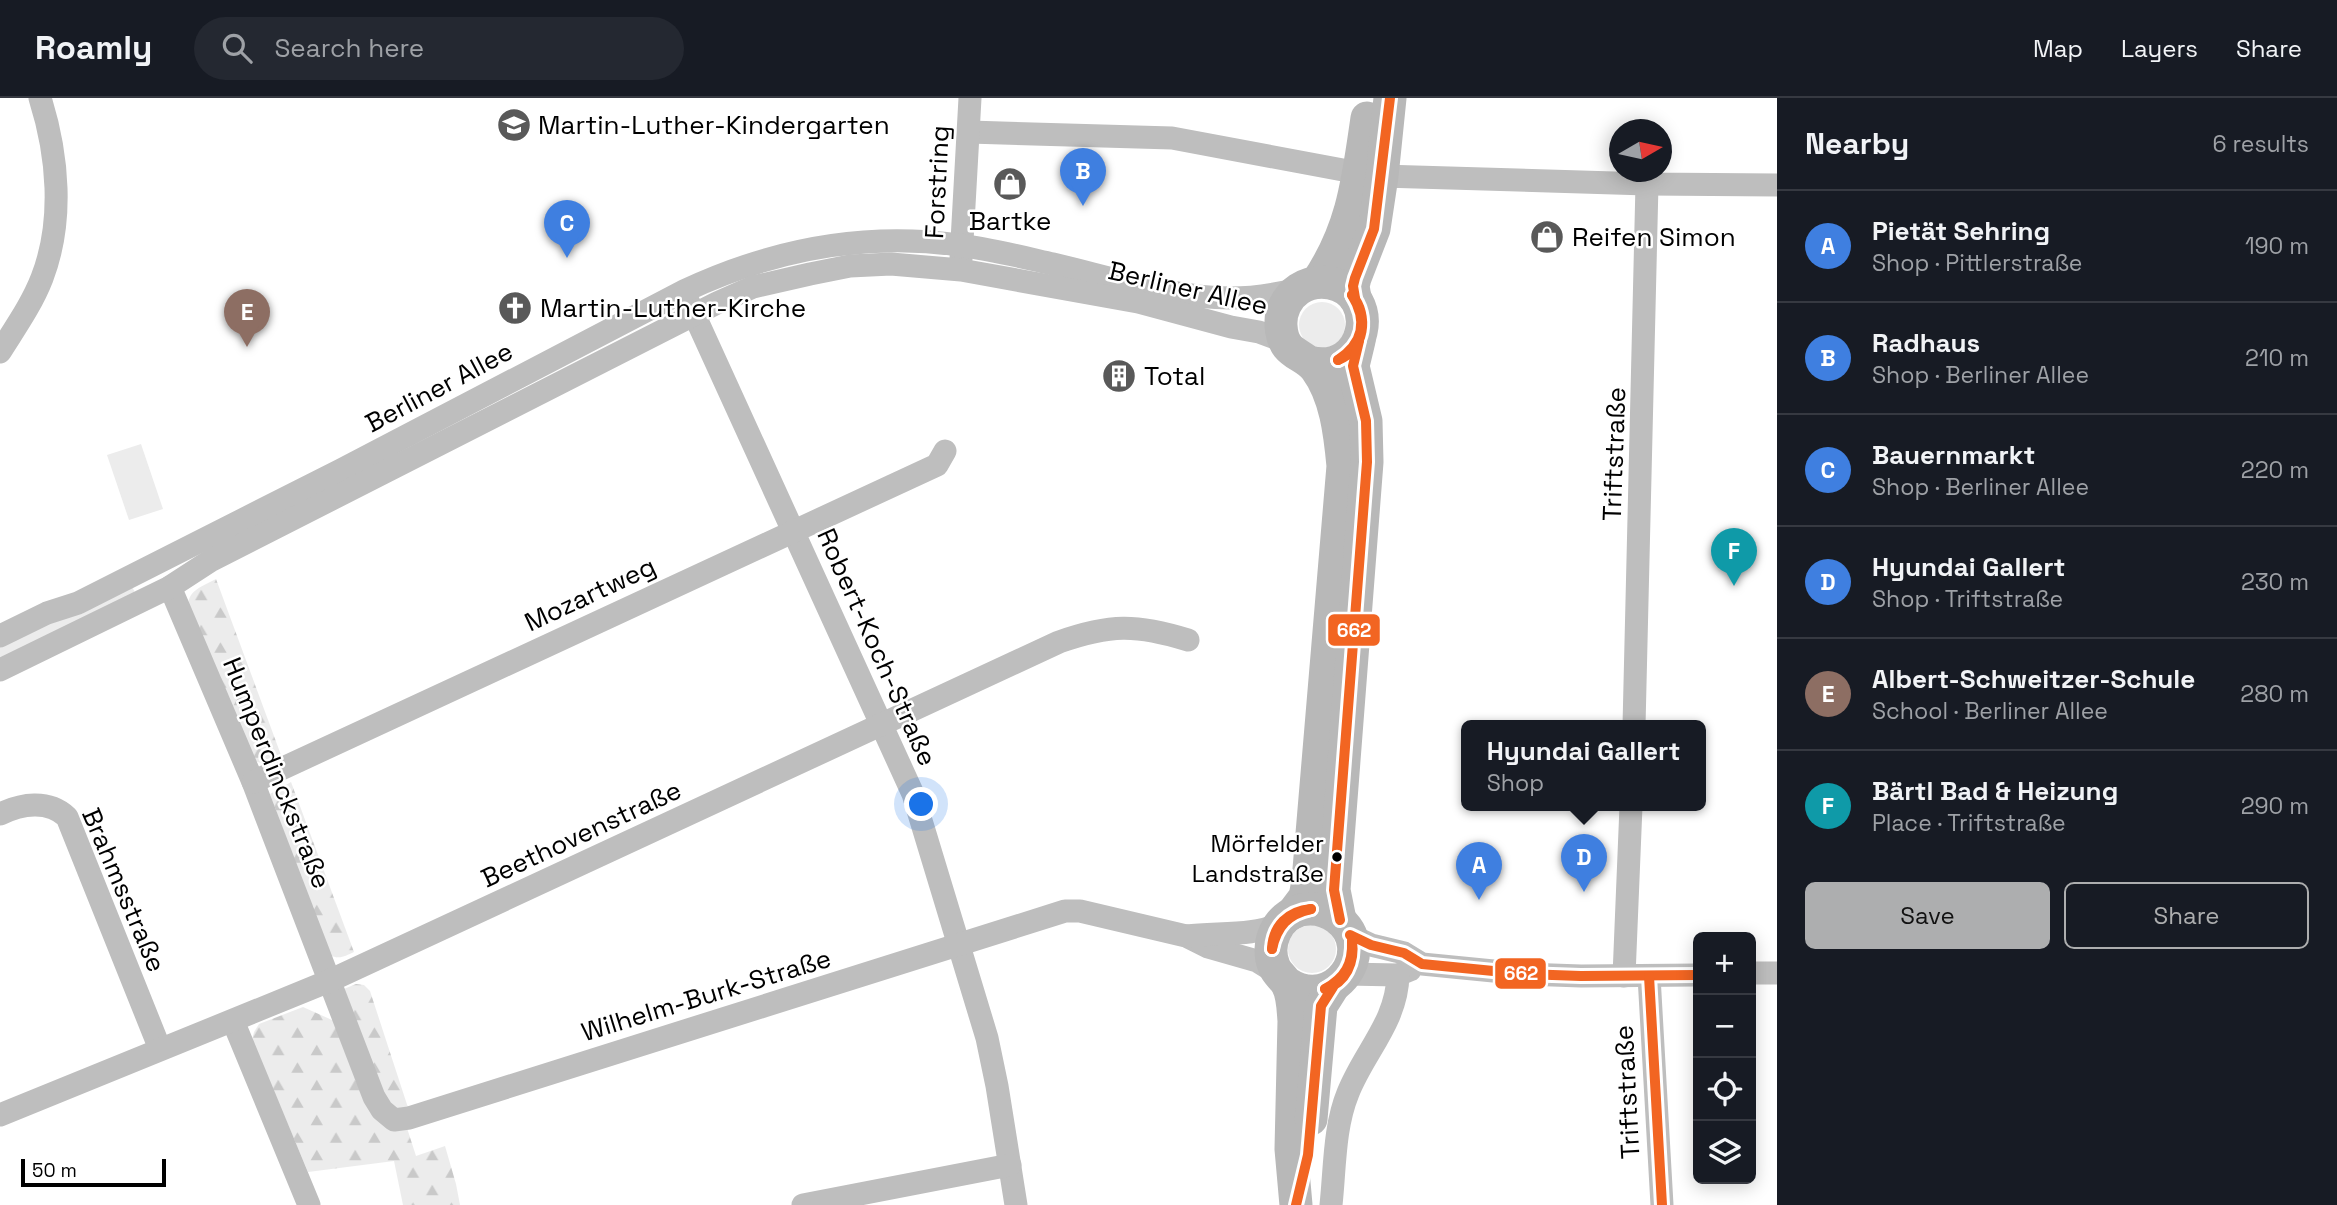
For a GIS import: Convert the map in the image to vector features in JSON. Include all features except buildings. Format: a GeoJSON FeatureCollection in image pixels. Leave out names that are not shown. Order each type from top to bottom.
{"type":"FeatureCollection","features":[{"type":"Feature","properties":{"kind":"main road"},"geometry":{"type":"LineString","coordinates":[[1354,298],[1355,278],[1374,229],[1371,159],[1364,136],[1369,98]]}},
{"type":"Feature","properties":{"kind":"main road"},"geometry":{"type":"LineString","coordinates":[[1359,341],[1351,352],[1336,362],[1309,362],[1294,354],[1284,341],[1282,314],[1288,300],[1308,286],[1335,254],[1354,199],[1371,174],[1390,98]]}},
{"type":"Feature","properties":{"kind":"main road"},"geometry":{"type":"LineString","coordinates":[[1296,1203],[1308,1156],[1321,1006],[1352,961],[1353,947],[1335,901],[1334,883],[1367,462],[1366,421],[1353,366],[1363,323],[1360,310],[1354,298],[1335,284],[1308,286]]}},
{"type":"Feature","properties":{"kind":"main road"},"geometry":{"type":"LineString","coordinates":[[1296,1203],[1291,1149],[1294,1021],[1292,1001],[1270,954],[1271,944],[1287,918],[1305,897],[1308,881],[1343,466],[1334,411],[1320,377],[1309,362]]}},
{"type":"Feature","properties":{"kind":"main road"},"geometry":{"type":"LineString","coordinates":[[1287,918],[1302,910],[1322,910],[1345,928]]}},
{"type":"Feature","properties":{"kind":"main road"},"geometry":{"type":"LineString","coordinates":[[1282,978],[1306,992],[1315,992],[1339,980]]}},
{"type":"Feature","properties":{"kind":"street"},"geometry":{"type":"LineString","coordinates":[[0,352],[32,300],[42,278],[54,231],[55,177],[40,98]]}},
{"type":"Feature","properties":{"kind":"street","name":"Forstring"},"geometry":{"type":"LineString","coordinates":[[961,270],[970,98]]}},
{"type":"Feature","properties":{"kind":"street"},"geometry":{"type":"LineString","coordinates":[[969,132],[1171,138],[1371,174],[1647,184],[1777,185]]}},
{"type":"Feature","properties":{"kind":"street","name":"Triftstraße"},"geometry":{"type":"LineString","coordinates":[[1634,720],[1647,184]]}},
{"type":"Feature","properties":{"kind":"street","name":"Berliner Allee"},"geometry":{"type":"LineString","coordinates":[[0,636],[47,612],[78,603],[275,504],[684,291],[758,261],[831,244],[894,240],[961,245],[1138,302],[1259,332],[1284,341]]}},
{"type":"Feature","properties":{"kind":"street","name":"Berliner Allee"},"geometry":{"type":"LineString","coordinates":[[0,670],[170,587],[210,561],[753,287],[850,266],[891,264],[1209,297],[1251,297],[1308,286]]}},
{"type":"Feature","properties":{"kind":"street","name":"Robert-Koch-Straße"},"geometry":{"type":"LineString","coordinates":[[684,291],[913,794],[987,1038],[1016,1205]]}},
{"type":"Feature","properties":{"kind":"street","name":"Mozartweg"},"geometry":{"type":"LineString","coordinates":[[253,782],[937,465],[945,451]]}},
{"type":"Feature","properties":{"kind":"street","name":"Humperdinckstraße"},"geometry":{"type":"LineString","coordinates":[[170,587],[253,782],[329,981]]}},
{"type":"Feature","properties":{"kind":"street","name":"Beethovenstraße"},"geometry":{"type":"LineString","coordinates":[[0,1115],[329,981],[1059,642],[1093,631],[1133,627],[1188,640]]}},
{"type":"Feature","properties":{"kind":"street","name":"Brahmsstraße"},"geometry":{"type":"LineString","coordinates":[[0,814],[10,809],[42,805],[54,807],[67,817],[160,1049]]}},
{"type":"Feature","properties":{"kind":"street"},"geometry":{"type":"LineString","coordinates":[[1624,976],[1631,811]]}},
{"type":"Feature","properties":{"kind":"street","name":"Wilhelm-Burk-Straße"},"geometry":{"type":"LineString","coordinates":[[329,981],[374,1097],[382,1110],[394,1120],[408,1118],[1065,911],[1080,911],[1186,936],[1208,947],[1258,961],[1282,978]]}},
{"type":"Feature","properties":{"kind":"street","name":"Wilhelm-Burk-Straße"},"geometry":{"type":"LineString","coordinates":[[1186,936],[1211,932],[1242,933],[1274,927],[1287,918]]}},
{"type":"Feature","properties":{"kind":"street"},"geometry":{"type":"LineString","coordinates":[[1345,928],[1371,945],[1404,953],[1422,964],[1524,974],[1693,975]]}},
{"type":"Feature","properties":{"kind":"street"},"geometry":{"type":"LineString","coordinates":[[1339,980],[1398,975],[1422,964]]}},
{"type":"Feature","properties":{"kind":"street"},"geometry":{"type":"LineString","coordinates":[[1756,973],[1777,973]]}},
{"type":"Feature","properties":{"kind":"street"},"geometry":{"type":"LineString","coordinates":[[1331,1205],[1343,1106],[1357,1073],[1393,1010],[1398,975]]}},
{"type":"Feature","properties":{"kind":"street","name":"Triftstraße"},"geometry":{"type":"LineString","coordinates":[[1649,976],[1662,1205]]}},
{"type":"Feature","properties":{"kind":"street"},"geometry":{"type":"LineString","coordinates":[[233,1021],[303,1203]]}},
{"type":"Feature","properties":{"kind":"street"},"geometry":{"type":"LineString","coordinates":[[803,1205],[1010,1165]]}},
{"type":"Feature","properties":{"kind":"green space"},"geometry":{"type":"Polygon","coordinates":[[[1322,302],[1339,308],[1345,325],[1339,342],[1322,348],[1305,342],[1299,325],[1305,308],[1322,302]]]}},
{"type":"Feature","properties":{"kind":"green space"},"geometry":{"type":"Polygon","coordinates":[[[141,444],[163,509],[129,520],[107,455],[141,444]]]}},
{"type":"Feature","properties":{"kind":"green space"},"geometry":{"type":"Polygon","coordinates":[[[216,579],[281,755],[266,762],[251,759],[188,606],[193,592],[216,579]]]}},
{"type":"Feature","properties":{"kind":"green space"},"geometry":{"type":"Polygon","coordinates":[[[130,582],[136,595],[0,660],[0,642],[130,582]]]}},
{"type":"Feature","properties":{"kind":"green space"},"geometry":{"type":"Polygon","coordinates":[[[291,782],[354,952],[342,957],[329,955],[270,794],[291,782]]]}},
{"type":"Feature","properties":{"kind":"green space"},"geometry":{"type":"Polygon","coordinates":[[[1312,925],[1329,932],[1336,949],[1329,966],[1312,973],[1295,966],[1288,949],[1295,932],[1312,925]]]}},
{"type":"Feature","properties":{"kind":"green space"},"geometry":{"type":"Polygon","coordinates":[[[356,984],[364,985],[370,991],[414,1126],[407,1128],[416,1156],[445,1146],[460,1205],[403,1205],[394,1161],[308,1172],[252,1040],[254,1032],[259,1024],[303,1007],[332,1020],[349,1015],[339,991],[356,984]]]}},
{"type":"Feature","properties":{"kind":"transit line","name":"662"},"geometry":{"type":"LineString","coordinates":[[1355,298],[1355,278],[1374,229],[1390,98]]}},
{"type":"Feature","properties":{"kind":"transit line","name":"662"},"geometry":{"type":"LineString","coordinates":[[1338,360],[1353,346],[1361,331],[1360,314],[1352,295]]}},
{"type":"Feature","properties":{"kind":"transit line","name":"662"},"geometry":{"type":"LineString","coordinates":[[1338,360],[1354,348],[1362,331],[1361,312],[1352,295]]}},
{"type":"Feature","properties":{"kind":"transit line","name":"662"},"geometry":{"type":"LineString","coordinates":[[1340,920],[1334,890],[1367,462],[1366,421],[1353,366],[1359,341]]}},
{"type":"Feature","properties":{"kind":"transit line","name":"662"},"geometry":{"type":"LineString","coordinates":[[1272,949],[1275,933],[1283,921],[1295,913],[1311,909]]}},
{"type":"Feature","properties":{"kind":"transit line","name":"662"},"geometry":{"type":"LineString","coordinates":[[1272,949],[1285,922],[1296,914],[1311,909]]}},
{"type":"Feature","properties":{"kind":"transit line","name":"662"},"geometry":{"type":"LineString","coordinates":[[1350,935],[1371,945],[1404,953],[1422,964],[1524,974],[1693,975]]}},
{"type":"Feature","properties":{"kind":"transit line","name":"662"},"geometry":{"type":"LineString","coordinates":[[1325,989],[1343,975],[1351,957],[1352,941]]}},
{"type":"Feature","properties":{"kind":"transit line","name":"662"},"geometry":{"type":"LineString","coordinates":[[1325,989],[1338,982],[1348,971],[1352,957],[1352,941]]}},
{"type":"Feature","properties":{"kind":"transit line","name":"662"},"geometry":{"type":"LineString","coordinates":[[1649,976],[1662,1205]]}},
{"type":"Feature","properties":{"kind":"transit line","name":"662"},"geometry":{"type":"LineString","coordinates":[[1296,1205],[1308,1155],[1321,1006],[1333,987]]}},
{"type":"Feature","properties":{"kind":"place","name":"Martin-Luther-Kindergarten"},"geometry":{"type":"Point","coordinates":[514,125]}},
{"type":"Feature","properties":{"kind":"place","name":"Bartke"},"geometry":{"type":"Point","coordinates":[1010,184]}},
{"type":"Feature","properties":{"kind":"place","name":"Radhaus"},"geometry":{"type":"Point","coordinates":[1083,206]}},
{"type":"Feature","properties":{"kind":"place","name":"Reifen Simon"},"geometry":{"type":"Point","coordinates":[1547,237]}},
{"type":"Feature","properties":{"kind":"place","name":"Bauernmarkt"},"geometry":{"type":"Point","coordinates":[567,258]}},
{"type":"Feature","properties":{"kind":"place","name":"Martin-Luther-Kirche"},"geometry":{"type":"Point","coordinates":[515,308]}},
{"type":"Feature","properties":{"kind":"place","name":"Albert-Schweitzer-Schule"},"geometry":{"type":"Point","coordinates":[247,347]}},
{"type":"Feature","properties":{"kind":"place","name":"Total"},"geometry":{"type":"Point","coordinates":[1119,376]}},
{"type":"Feature","properties":{"kind":"place","name":"Bärtl Bad & Heizung"},"geometry":{"type":"Point","coordinates":[1734,586]}},
{"type":"Feature","properties":{"kind":"place","name":"Mörfelder Landstraße"},"geometry":{"type":"Point","coordinates":[1337,857]}},
{"type":"Feature","properties":{"kind":"place","name":"Hyundai Gallert"},"geometry":{"type":"Point","coordinates":[1584,892]}},
{"type":"Feature","properties":{"kind":"place","name":"Pietät Sehring"},"geometry":{"type":"Point","coordinates":[1479,900]}}]}
